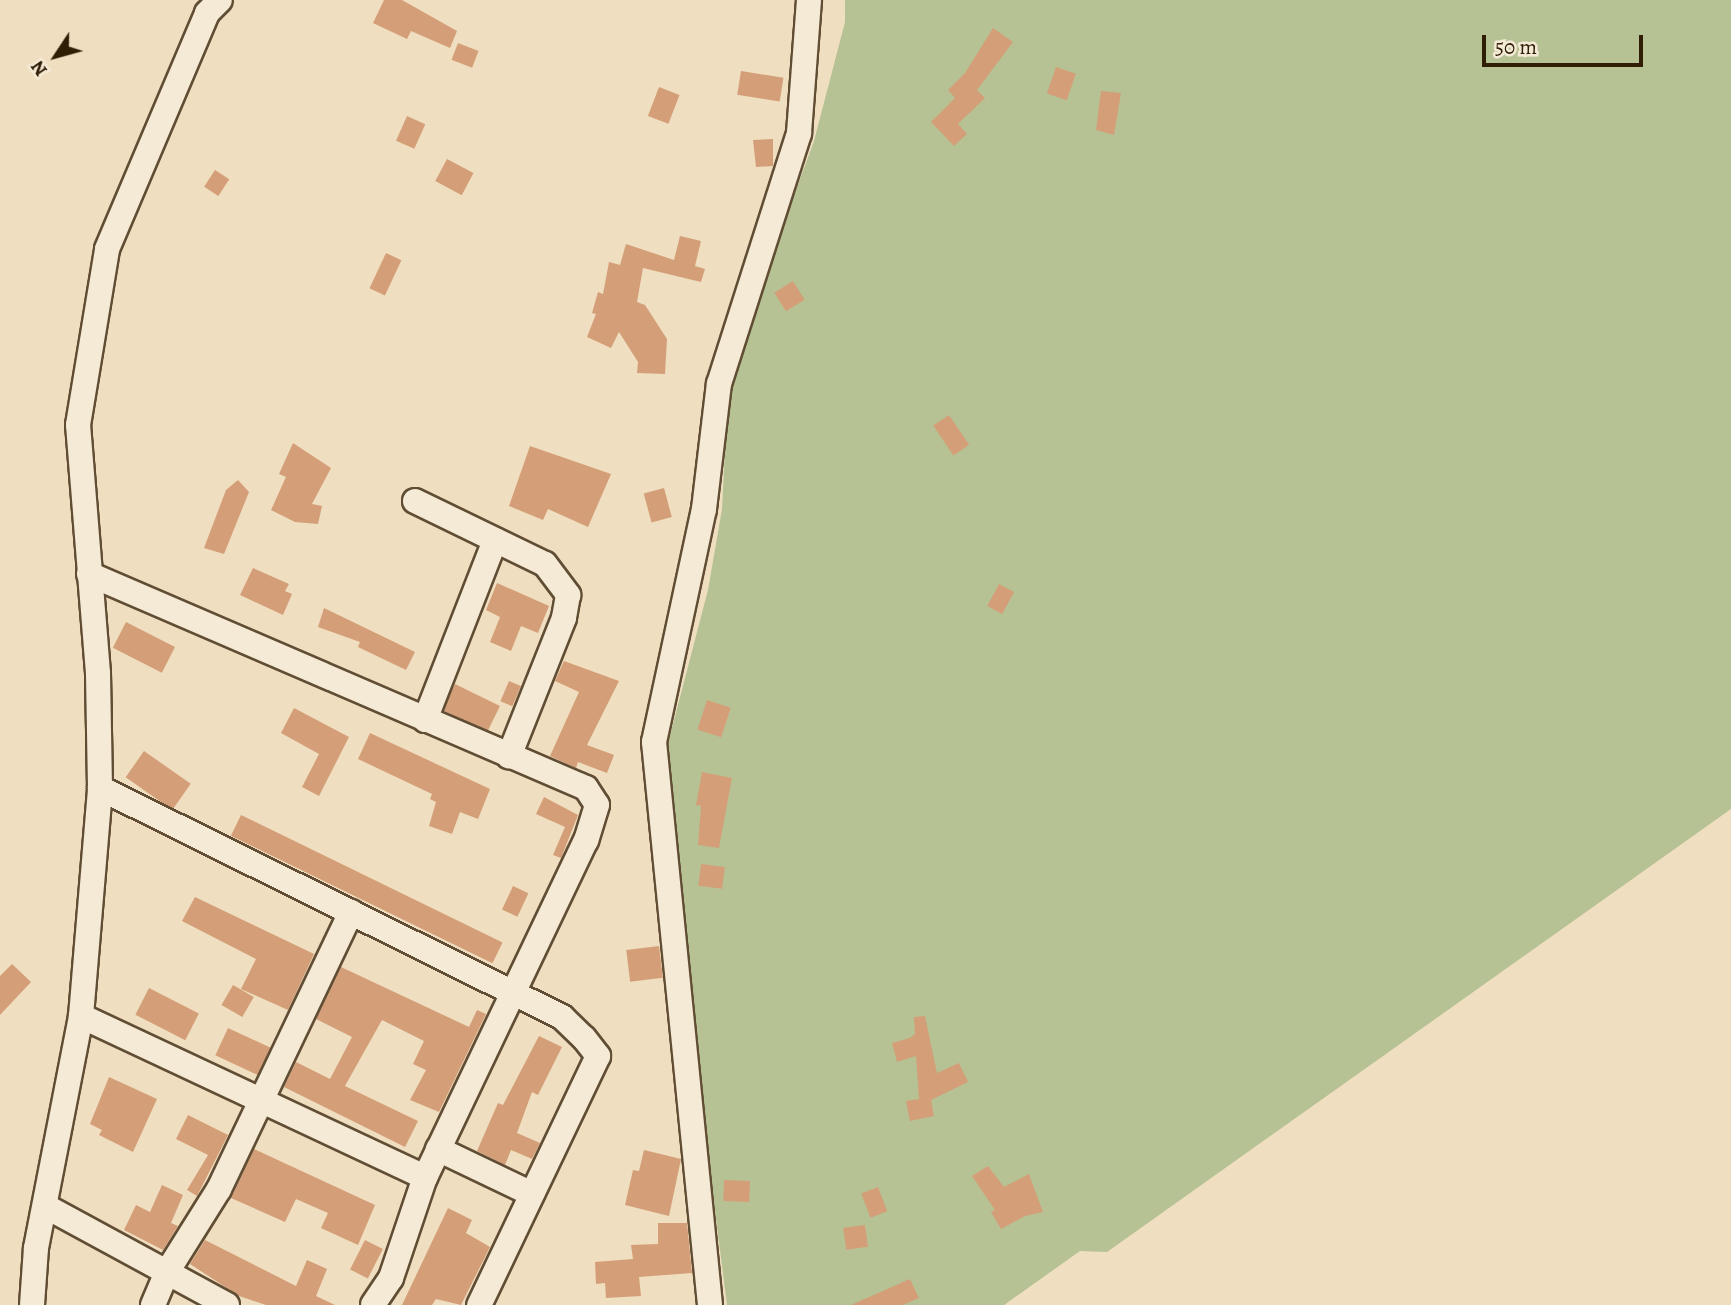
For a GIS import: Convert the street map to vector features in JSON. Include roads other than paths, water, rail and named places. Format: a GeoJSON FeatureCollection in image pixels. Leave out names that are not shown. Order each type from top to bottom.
{"type":"FeatureCollection","features":[{"type":"Feature","properties":{"kind":"street"},"geometry":{"type":"LineString","coordinates":[[32,1305],[45,1206],[81,1016],[100,788],[98,673],[78,425],[107,250],[207,13],[219,0]]}},
{"type":"Feature","properties":{"kind":"street"},"geometry":{"type":"LineString","coordinates":[[710,1305],[654,742],[704,509],[719,384],[799,133],[809,0]]}},
{"type":"Feature","properties":{"kind":"street"},"geometry":{"type":"LineString","coordinates":[[415,501],[545,564],[568,595],[564,618],[509,756]]}},
{"type":"Feature","properties":{"kind":"street"},"geometry":{"type":"LineString","coordinates":[[425,720],[495,540]]}},
{"type":"Feature","properties":{"kind":"street"},"geometry":{"type":"LineString","coordinates":[[89,573],[586,788],[597,805],[586,840],[425,1177],[391,1278],[373,1305]]}},
{"type":"Feature","properties":{"kind":"street"},"geometry":{"type":"LineString","coordinates":[[100,788],[562,1017],[598,1056],[479,1305]]}},
{"type":"Feature","properties":{"kind":"street"},"geometry":{"type":"LineString","coordinates":[[153,1305],[167,1272],[219,1189],[351,912]]}},
{"type":"Feature","properties":{"kind":"street"},"geometry":{"type":"LineString","coordinates":[[81,1016],[425,1177]]}},
{"type":"Feature","properties":{"kind":"street"},"geometry":{"type":"LineString","coordinates":[[438,1149],[532,1194]]}},
{"type":"Feature","properties":{"kind":"street"},"geometry":{"type":"LineString","coordinates":[[45,1206],[227,1305]]}}]}
